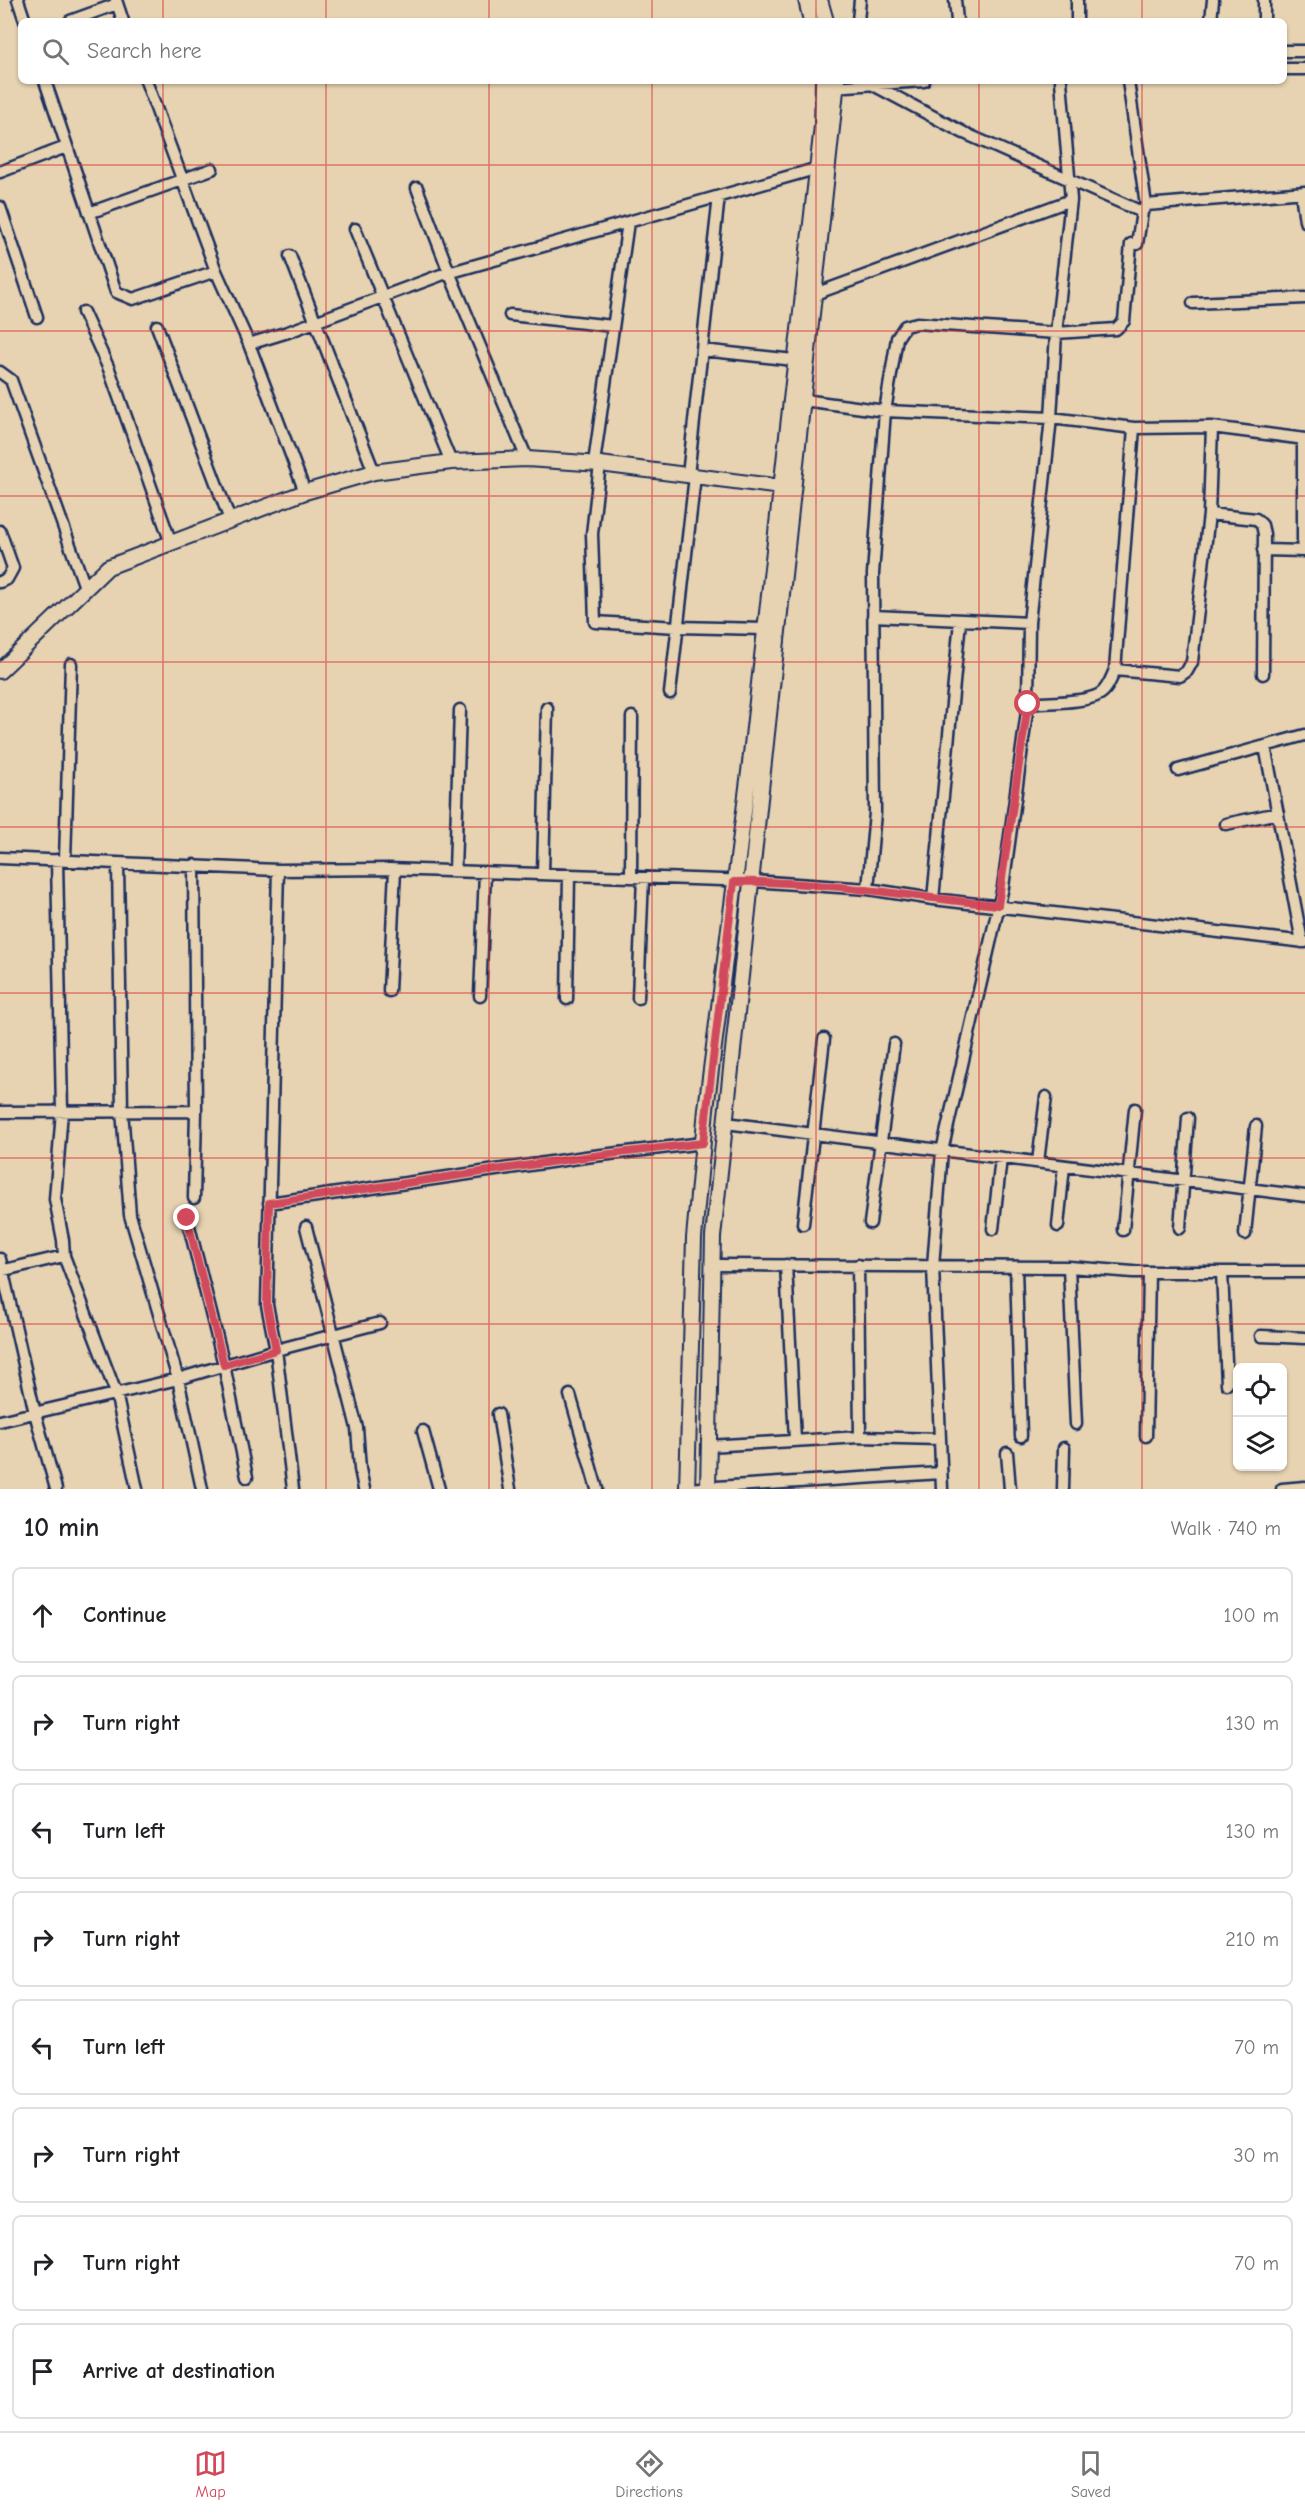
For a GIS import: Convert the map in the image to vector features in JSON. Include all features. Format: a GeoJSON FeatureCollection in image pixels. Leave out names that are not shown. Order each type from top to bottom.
{"type":"FeatureCollection","features":[{"type":"Feature","properties":{"kind":"street"},"geometry":{"type":"LineString","coordinates":[[18,0],[24,18]]}},
{"type":"Feature","properties":{"kind":"street"},"geometry":{"type":"LineString","coordinates":[[806,0],[811,18]]}},
{"type":"Feature","properties":{"kind":"street"},"geometry":{"type":"LineString","coordinates":[[820,0],[825,18]]}},
{"type":"Feature","properties":{"kind":"street"},"geometry":{"type":"LineString","coordinates":[[858,18],[860,0]]}},
{"type":"Feature","properties":{"kind":"street"},"geometry":{"type":"LineString","coordinates":[[955,0],[957,18]]}},
{"type":"Feature","properties":{"kind":"street"},"geometry":{"type":"LineString","coordinates":[[1077,0],[1077,18]]}},
{"type":"Feature","properties":{"kind":"street"},"geometry":{"type":"LineString","coordinates":[[1211,18],[1213,0]]}},
{"type":"Feature","properties":{"kind":"street"},"geometry":{"type":"LineString","coordinates":[[1264,0],[1264,18]]}},
{"type":"Feature","properties":{"kind":"street"},"geometry":{"type":"LineString","coordinates":[[77,18],[116,2],[122,18]]}},
{"type":"Feature","properties":{"kind":"street"},"geometry":{"type":"LineString","coordinates":[[1287,51],[1305,51]]}},
{"type":"Feature","properties":{"kind":"street"},"geometry":{"type":"LineString","coordinates":[[1287,69],[1305,69]]}},
{"type":"Feature","properties":{"kind":"street"},"geometry":{"type":"LineString","coordinates":[[46,84],[116,292],[124,297],[146,296],[216,271]]}},
{"type":"Feature","properties":{"kind":"street"},"geometry":{"type":"LineString","coordinates":[[147,84],[216,271],[249,344],[305,492]]}},
{"type":"Feature","properties":{"kind":"street"},"geometry":{"type":"LineString","coordinates":[[708,1487],[713,1237],[753,881],[787,488],[797,399],[815,294],[830,84]]}},
{"type":"Feature","properties":{"kind":"street"},"geometry":{"type":"LineString","coordinates":[[870,84],[964,133],[1069,180],[1144,209],[1303,196],[1305,221]]}},
{"type":"Feature","properties":{"kind":"street"},"geometry":{"type":"LineString","coordinates":[[942,1489],[933,1266],[942,1151],[998,905],[1028,704],[1029,623],[1071,200],[1060,84]]}},
{"type":"Feature","properties":{"kind":"street"},"geometry":{"type":"LineString","coordinates":[[868,889],[875,813],[873,574],[885,411],[897,338],[905,326],[917,323],[1056,333],[1112,330],[1120,327],[1124,321],[1134,244],[1144,209],[1128,84]]}},
{"type":"Feature","properties":{"kind":"street"},"geometry":{"type":"LineString","coordinates":[[0,172],[66,147]]}},
{"type":"Feature","properties":{"kind":"street"},"geometry":{"type":"LineString","coordinates":[[249,344],[449,273],[823,167]]}},
{"type":"Feature","properties":{"kind":"street"},"geometry":{"type":"LineString","coordinates":[[797,399],[794,360],[823,167]]}},
{"type":"Feature","properties":{"kind":"street"},"geometry":{"type":"LineString","coordinates":[[89,213],[212,169]]}},
{"type":"Feature","properties":{"kind":"street"},"geometry":{"type":"LineString","coordinates":[[417,188],[449,273],[527,459]]}},
{"type":"Feature","properties":{"kind":"street"},"geometry":{"type":"LineString","coordinates":[[670,693],[702,350],[719,196]]}},
{"type":"Feature","properties":{"kind":"street"},"geometry":{"type":"LineString","coordinates":[[815,294],[1071,200]]}},
{"type":"Feature","properties":{"kind":"street"},"geometry":{"type":"LineString","coordinates":[[0,207],[37,317]]}},
{"type":"Feature","properties":{"kind":"street"},"geometry":{"type":"LineString","coordinates":[[628,222],[597,464],[592,534],[594,622],[764,629]]}},
{"type":"Feature","properties":{"kind":"street"},"geometry":{"type":"LineString","coordinates":[[356,229],[451,462]]}},
{"type":"Feature","properties":{"kind":"street"},"geometry":{"type":"LineString","coordinates":[[290,256],[374,472]]}},
{"type":"Feature","properties":{"kind":"street"},"geometry":{"type":"LineString","coordinates":[[1193,303],[1305,298]]}},
{"type":"Feature","properties":{"kind":"street"},"geometry":{"type":"LineString","coordinates":[[83,312],[109,369],[171,543]]}},
{"type":"Feature","properties":{"kind":"street"},"geometry":{"type":"LineString","coordinates":[[510,315],[613,326]]}},
{"type":"Feature","properties":{"kind":"street"},"geometry":{"type":"LineString","coordinates":[[157,326],[230,520]]}},
{"type":"Feature","properties":{"kind":"street"},"geometry":{"type":"LineString","coordinates":[[702,350],[794,360]]}},
{"type":"Feature","properties":{"kind":"street"},"geometry":{"type":"LineString","coordinates":[[0,372],[11,380],[86,590]]}},
{"type":"Feature","properties":{"kind":"street"},"geometry":{"type":"LineString","coordinates":[[797,399],[885,411],[1051,418],[1134,428],[1212,427],[1304,439],[1304,551],[1263,550]]}},
{"type":"Feature","properties":{"kind":"street"},"geometry":{"type":"LineString","coordinates":[[1115,670],[1180,676],[1192,663],[1209,514],[1212,427]]}},
{"type":"Feature","properties":{"kind":"street"},"geometry":{"type":"LineString","coordinates":[[1028,704],[1083,698],[1101,693],[1110,683],[1115,670],[1134,428]]}},
{"type":"Feature","properties":{"kind":"street"},"geometry":{"type":"LineString","coordinates":[[0,671],[108,567],[305,492],[374,472],[451,462],[527,459],[597,464],[787,488]]}},
{"type":"Feature","properties":{"kind":"street"},"geometry":{"type":"LineString","coordinates":[[787,488],[764,629],[703,1143],[694,1238],[687,1489],[941,1473]]}},
{"type":"Feature","properties":{"kind":"street"},"geometry":{"type":"LineString","coordinates":[[1209,514],[1256,519],[1262,525],[1263,674]]}},
{"type":"Feature","properties":{"kind":"street"},"geometry":{"type":"LineString","coordinates":[[0,531],[13,568],[7,579],[0,582]]}},
{"type":"Feature","properties":{"kind":"street"},"geometry":{"type":"LineString","coordinates":[[873,615],[1029,623]]}},
{"type":"Feature","properties":{"kind":"street"},"geometry":{"type":"LineString","coordinates":[[933,899],[960,621]]}},
{"type":"Feature","properties":{"kind":"street"},"geometry":{"type":"LineString","coordinates":[[71,664],[61,860],[62,1111],[55,1199],[64,1256],[116,1393],[137,1489]]}},
{"type":"Feature","properties":{"kind":"street"},"geometry":{"type":"LineString","coordinates":[[543,874],[547,708]]}},
{"type":"Feature","properties":{"kind":"street"},"geometry":{"type":"LineString","coordinates":[[455,872],[460,710]]}},
{"type":"Feature","properties":{"kind":"street"},"geometry":{"type":"LineString","coordinates":[[631,877],[632,717]]}},
{"type":"Feature","properties":{"kind":"street"},"geometry":{"type":"LineString","coordinates":[[1178,770],[1305,735]]}},
{"type":"Feature","properties":{"kind":"street"},"geometry":{"type":"LineString","coordinates":[[0,858],[278,870],[485,872],[753,881],[868,889],[933,899],[1304,942],[1265,746]]}},
{"type":"Feature","properties":{"kind":"street"},"geometry":{"type":"LineString","coordinates":[[1226,825],[1278,813]]}},
{"type":"Feature","properties":{"kind":"street"},"geometry":{"type":"LineString","coordinates":[[118,864],[122,1110],[130,1215],[178,1379],[202,1489]]}},
{"type":"Feature","properties":{"kind":"street"},"geometry":{"type":"LineString","coordinates":[[194,865],[196,1112],[194,1198]]}},
{"type":"Feature","properties":{"kind":"street"},"geometry":{"type":"LineString","coordinates":[[278,870],[267,1305],[276,1350],[293,1489]]}},
{"type":"Feature","properties":{"kind":"street"},"geometry":{"type":"LineString","coordinates":[[389,991],[395,870]]}},
{"type":"Feature","properties":{"kind":"street"},"geometry":{"type":"LineString","coordinates":[[480,996],[485,872]]}},
{"type":"Feature","properties":{"kind":"street"},"geometry":{"type":"LineString","coordinates":[[567,999],[569,875]]}},
{"type":"Feature","properties":{"kind":"street"},"geometry":{"type":"LineString","coordinates":[[638,998],[643,878]]}},
{"type":"Feature","properties":{"kind":"street"},"geometry":{"type":"LineString","coordinates":[[804,1224],[824,1039]]}},
{"type":"Feature","properties":{"kind":"street"},"geometry":{"type":"LineString","coordinates":[[870,1223],[894,1044]]}},
{"type":"Feature","properties":{"kind":"street"},"geometry":{"type":"LineString","coordinates":[[1038,1162],[1046,1097]]}},
{"type":"Feature","properties":{"kind":"street"},"geometry":{"type":"LineString","coordinates":[[1123,1230],[1135,1109]]}},
{"type":"Feature","properties":{"kind":"street"},"geometry":{"type":"LineString","coordinates":[[0,1112],[122,1110],[196,1112]]}},
{"type":"Feature","properties":{"kind":"street"},"geometry":{"type":"LineString","coordinates":[[1180,1227],[1188,1118]]}},
{"type":"Feature","properties":{"kind":"street"},"geometry":{"type":"LineString","coordinates":[[726,1123],[1305,1196]]}},
{"type":"Feature","properties":{"kind":"street"},"geometry":{"type":"LineString","coordinates":[[1245,1234],[1256,1126]]}},
{"type":"Feature","properties":{"kind":"street"},"geometry":{"type":"LineString","coordinates":[[269,1203],[585,1157],[703,1143]]}},
{"type":"Feature","properties":{"kind":"street"},"geometry":{"type":"LineString","coordinates":[[993,1229],[1001,1158]]}},
{"type":"Feature","properties":{"kind":"street"},"geometry":{"type":"LineString","coordinates":[[1058,1226],[1064,1166]]}},
{"type":"Feature","properties":{"kind":"street"},"geometry":{"type":"LineString","coordinates":[[187,1218],[224,1365],[247,1477]]}},
{"type":"Feature","properties":{"kind":"street"},"geometry":{"type":"LineString","coordinates":[[306,1227],[357,1428],[364,1489]]}},
{"type":"Feature","properties":{"kind":"street"},"geometry":{"type":"LineString","coordinates":[[1,1271],[64,1256]]}},
{"type":"Feature","properties":{"kind":"street"},"geometry":{"type":"LineString","coordinates":[[0,1259],[35,1413],[56,1489]]}},
{"type":"Feature","properties":{"kind":"street"},"geometry":{"type":"LineString","coordinates":[[712,1265],[1069,1268],[1149,1272],[1305,1272]]}},
{"type":"Feature","properties":{"kind":"street"},"geometry":{"type":"LineString","coordinates":[[786,1265],[795,1440]]}},
{"type":"Feature","properties":{"kind":"street"},"geometry":{"type":"LineString","coordinates":[[858,1265],[861,1437]]}},
{"type":"Feature","properties":{"kind":"street"},"geometry":{"type":"LineString","coordinates":[[1016,1268],[1021,1437]]}},
{"type":"Feature","properties":{"kind":"street"},"geometry":{"type":"LineString","coordinates":[[1069,1268],[1076,1424]]}},
{"type":"Feature","properties":{"kind":"street"},"geometry":{"type":"LineString","coordinates":[[1146,1436],[1149,1272]]}},
{"type":"Feature","properties":{"kind":"street"},"geometry":{"type":"LineString","coordinates":[[1222,1272],[1227,1384]]}},
{"type":"Feature","properties":{"kind":"street"},"geometry":{"type":"LineString","coordinates":[[0,1421],[178,1379],[380,1323]]}},
{"type":"Feature","properties":{"kind":"street"},"geometry":{"type":"LineString","coordinates":[[1261,1336],[1305,1338]]}},
{"type":"Feature","properties":{"kind":"street"},"geometry":{"type":"LineString","coordinates":[[570,1395],[597,1489]]}},
{"type":"Feature","properties":{"kind":"street"},"geometry":{"type":"LineString","coordinates":[[498,1414],[510,1489]]}},
{"type":"Feature","properties":{"kind":"street"},"geometry":{"type":"LineString","coordinates":[[423,1431],[439,1489]]}},
{"type":"Feature","properties":{"kind":"street"},"geometry":{"type":"LineString","coordinates":[[708,1446],[861,1437],[940,1439]]}},
{"type":"Feature","properties":{"kind":"street"},"geometry":{"type":"LineString","coordinates":[[1063,1489],[1064,1448]]}},
{"type":"Feature","properties":{"kind":"street"},"geometry":{"type":"LineString","coordinates":[[1007,1453],[1010,1489]]}},
{"type":"Feature","properties":{"kind":"street"},"geometry":{"type":"LineString","coordinates":[[1282,1489],[1305,1488]]}},
{"type":"Feature","properties":{"kind":"route"},"geometry":{"type":"LineString","coordinates":[[187,1218],[224,1365],[276,1350],[267,1305],[269,1203],[585,1157],[703,1143],[734,882],[753,881],[868,889],[933,899],[998,905],[1003,886],[1028,704]]}}]}
